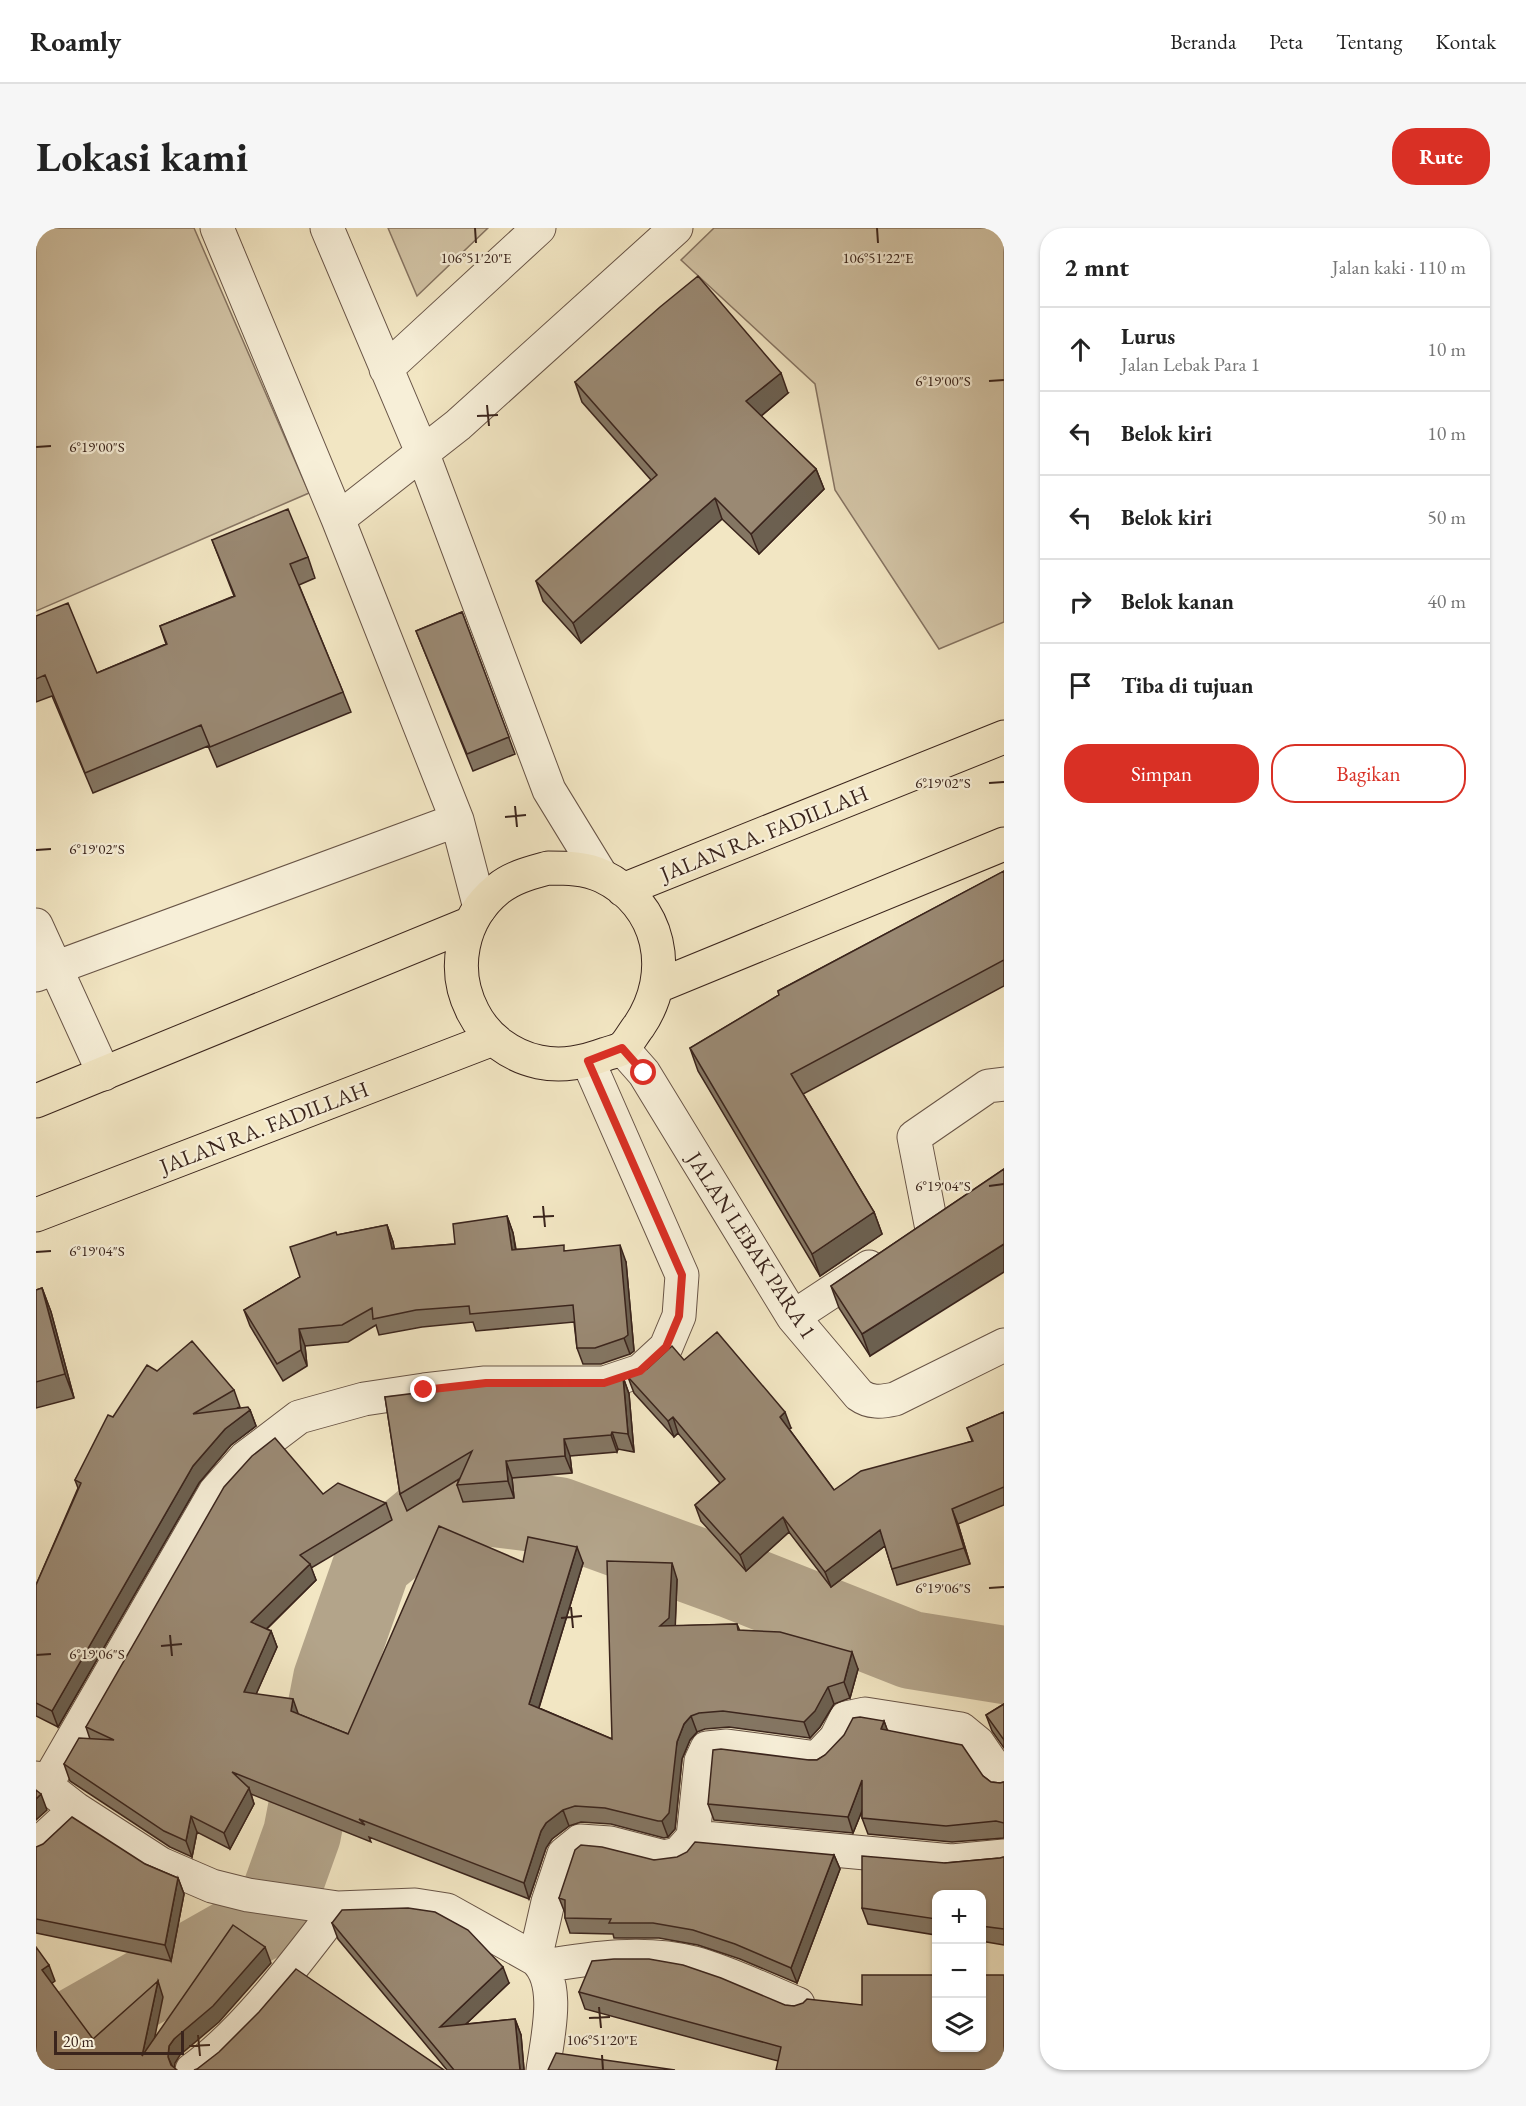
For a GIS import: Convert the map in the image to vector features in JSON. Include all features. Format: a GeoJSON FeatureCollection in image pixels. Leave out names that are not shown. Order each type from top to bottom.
{"type":"FeatureCollection","features":[{"type":"Feature","properties":{"kind":"main road","name":"JALAN RA. FADILLAH"},"geometry":{"type":"LineString","coordinates":[[612,882],[1004,737]]}},
{"type":"Feature","properties":{"kind":"main road"},"geometry":{"type":"LineString","coordinates":[[658,986],[1004,843]]}},
{"type":"Feature","properties":{"kind":"main road"},"geometry":{"type":"LineString","coordinates":[[548,868],[575,868],[612,882],[642,909],[654,933],[660,960],[658,986],[649,1011],[622,1048],[588,1061],[547,1064],[527,1059],[509,1050],[493,1039],[482,1027],[473,1014],[463,984],[462,952],[465,937],[476,915],[499,888],[522,875],[548,868]]}},
{"type":"Feature","properties":{"kind":"main road"},"geometry":{"type":"LineString","coordinates":[[36,1101],[476,915]]}},
{"type":"Feature","properties":{"kind":"main road","name":"JALAN RA. FADILLAH"},"geometry":{"type":"LineString","coordinates":[[36,1215],[493,1039]]}},
{"type":"Feature","properties":{"kind":"street"},"geometry":{"type":"LineString","coordinates":[[217,228],[338,519],[457,820],[476,915]]}},
{"type":"Feature","properties":{"kind":"street"},"geometry":{"type":"LineString","coordinates":[[327,228],[422,452],[549,790],[612,882]]}},
{"type":"Feature","properties":{"kind":"street"},"geometry":{"type":"LineString","coordinates":[[386,369],[539,228]]}},
{"type":"Feature","properties":{"kind":"street"},"geometry":{"type":"LineString","coordinates":[[338,519],[458,425],[676,228]]}},
{"type":"Feature","properties":{"kind":"street"},"geometry":{"type":"LineString","coordinates":[[45,972],[457,820]]}},
{"type":"Feature","properties":{"kind":"street"},"geometry":{"type":"LineString","coordinates":[[36,925],[45,972],[71,1006],[104,1074]]}},
{"type":"Feature","properties":{"kind":"street","name":"JALAN LEBAK PARA 1"},"geometry":{"type":"LineString","coordinates":[[622,1048],[644,1073],[793,1317],[859,1395],[865,1399],[880,1402],[895,1399],[1004,1345]]}},
{"type":"Feature","properties":{"kind":"street"},"geometry":{"type":"LineString","coordinates":[[588,1061],[682,1275],[679,1316],[666,1347],[640,1371],[604,1383],[486,1383],[364,1399],[299,1417],[245,1458],[215,1492],[41,1781],[76,1809],[161,1864],[212,1886],[248,1895],[338,1908],[416,1905],[447,1910],[539,1963],[595,1958],[664,1957],[694,1963],[798,2004]]}},
{"type":"Feature","properties":{"kind":"street"},"geometry":{"type":"LineString","coordinates":[[912,1238],[914,1137],[988,1086],[1004,1084]]}},
{"type":"Feature","properties":{"kind":"street"},"geometry":{"type":"LineString","coordinates":[[793,1317],[958,1206]]}},
{"type":"Feature","properties":{"kind":"street"},"geometry":{"type":"LineString","coordinates":[[543,2070],[552,1996],[539,1963],[548,1902],[564,1854],[580,1841],[610,1843],[664,1857],[678,1854],[693,1837],[701,1761],[707,1748],[727,1746],[817,1758],[836,1738],[846,1718],[865,1714],[961,1730],[978,1743],[1004,1781]]}},
{"type":"Feature","properties":{"kind":"street"},"geometry":{"type":"LineString","coordinates":[[36,1846],[76,1809]]}},
{"type":"Feature","properties":{"kind":"street"},"geometry":{"type":"LineString","coordinates":[[693,1837],[952,1861],[1004,1856]]}},
{"type":"Feature","properties":{"kind":"street"},"geometry":{"type":"LineString","coordinates":[[192,2070],[206,2060],[238,2029],[302,1955],[338,1908]]}},
{"type":"Feature","properties":{"kind":"shaded area"},"geometry":{"type":"Polygon","coordinates":[[[36,228],[194,228],[309,493],[36,611],[36,228]]]}},
{"type":"Feature","properties":{"kind":"shaded area"},"geometry":{"type":"Polygon","coordinates":[[[388,228],[488,228],[417,296],[388,228]]]}},
{"type":"Feature","properties":{"kind":"shaded area"},"geometry":{"type":"Polygon","coordinates":[[[714,228],[1004,228],[1004,622],[939,649],[835,490],[815,384],[681,260],[714,228]]]}},
{"type":"Feature","properties":{"kind":"building"},"geometry":{"type":"Polygon","coordinates":[[[698,276],[781,373],[746,401],[816,469],[751,534],[715,498],[573,623],[536,581],[657,475],[575,382],[698,276]]]}},
{"type":"Feature","properties":{"kind":"building"},"geometry":{"type":"Polygon","coordinates":[[[288,509],[308,557],[290,564],[343,692],[210,747],[201,725],[85,773],[45,675],[36,679],[36,616],[68,603],[97,673],[167,644],[160,626],[235,596],[212,540],[288,509]]]}},
{"type":"Feature","properties":{"kind":"building"},"geometry":{"type":"Polygon","coordinates":[[[462,612],[509,737],[467,754],[416,631],[462,612]]]}},
{"type":"Feature","properties":{"kind":"building"},"geometry":{"type":"Polygon","coordinates":[[[1004,871],[1004,960],[791,1074],[874,1212],[812,1254],[690,1048],[779,995],[778,991],[1004,871]]]}},
{"type":"Feature","properties":{"kind":"building"},"geometry":{"type":"Polygon","coordinates":[[[1004,1169],[1004,1244],[862,1334],[831,1286],[1004,1169]]]}},
{"type":"Feature","properties":{"kind":"building"},"geometry":{"type":"Polygon","coordinates":[[[507,1216],[512,1250],[564,1245],[564,1251],[620,1245],[628,1335],[595,1348],[577,1348],[573,1305],[470,1314],[469,1306],[416,1310],[373,1319],[372,1308],[342,1325],[299,1329],[301,1350],[277,1364],[244,1310],[300,1277],[290,1247],[336,1232],[337,1235],[387,1225],[392,1249],[455,1244],[453,1224],[507,1216]]]}},
{"type":"Feature","properties":{"kind":"building"},"geometry":{"type":"Polygon","coordinates":[[[42,1288],[65,1374],[36,1382],[36,1290],[42,1288]]]}},
{"type":"Feature","properties":{"kind":"building"},"geometry":{"type":"Polygon","coordinates":[[[717,1332],[785,1412],[780,1417],[834,1490],[861,1471],[973,1441],[967,1428],[1004,1412],[1004,1487],[952,1509],[964,1548],[892,1569],[880,1530],[825,1572],[783,1517],[740,1555],[695,1505],[725,1479],[673,1417],[668,1421],[628,1377],[647,1369],[672,1346],[684,1360],[717,1332]]]}},
{"type":"Feature","properties":{"kind":"building"},"geometry":{"type":"Polygon","coordinates":[[[192,1341],[234,1390],[193,1414],[248,1407],[250,1410],[225,1429],[193,1466],[52,1711],[36,1703],[36,1585],[81,1483],[75,1480],[108,1415],[113,1417],[147,1365],[157,1371],[192,1341]]]}},
{"type":"Feature","properties":{"kind":"building"},"geometry":{"type":"Polygon","coordinates":[[[623,1377],[628,1434],[612,1432],[611,1435],[564,1439],[565,1456],[506,1461],[508,1481],[457,1485],[472,1451],[400,1494],[385,1397],[480,1385],[598,1385],[623,1377]]]}},
{"type":"Feature","properties":{"kind":"building"},"geometry":{"type":"Polygon","coordinates":[[[275,1438],[323,1494],[338,1483],[386,1503],[300,1555],[310,1564],[251,1622],[271,1631],[244,1692],[293,1699],[291,1711],[348,1734],[439,1526],[523,1562],[528,1537],[577,1547],[529,1704],[612,1739],[607,1561],[672,1563],[669,1618],[660,1626],[737,1624],[738,1630],[780,1632],[852,1652],[844,1682],[828,1687],[815,1711],[804,1722],[723,1711],[691,1716],[684,1724],[677,1742],[669,1813],[662,1821],[605,1808],[575,1806],[563,1810],[546,1823],[541,1831],[524,1883],[359,1819],[365,1825],[232,1772],[249,1788],[224,1833],[191,1816],[186,1841],[164,1831],[64,1764],[79,1738],[114,1740],[86,1727],[224,1487],[252,1456],[275,1438]]]}},
{"type":"Feature","properties":{"kind":"building"},"geometry":{"type":"Polygon","coordinates":[[[1004,1704],[1004,1740],[986,1715],[1004,1704]]]}},
{"type":"Feature","properties":{"kind":"building"},"geometry":{"type":"Polygon","coordinates":[[[853,1718],[884,1721],[881,1729],[962,1745],[983,1776],[991,1782],[1004,1782],[1004,1823],[996,1821],[946,1826],[862,1818],[862,1780],[848,1817],[708,1804],[713,1750],[817,1760],[844,1735],[853,1718]]]}},
{"type":"Feature","properties":{"kind":"building"},"geometry":{"type":"Polygon","coordinates":[[[72,1817],[145,1864],[178,1878],[165,1945],[36,1919],[36,1847],[43,1844],[72,1817]]]}},
{"type":"Feature","properties":{"kind":"building"},"geometry":{"type":"Polygon","coordinates":[[[695,1842],[834,1855],[791,1968],[735,1944],[693,1930],[653,1923],[609,1923],[611,1919],[565,1918],[565,1900],[559,1898],[575,1850],[581,1845],[602,1847],[654,1860],[677,1857],[687,1852],[695,1842]]]}},
{"type":"Feature","properties":{"kind":"building"},"geometry":{"type":"Polygon","coordinates":[[[862,1856],[945,1863],[1004,1857],[1004,1929],[986,1927],[986,1890],[932,1890],[932,1918],[862,1908],[862,1856]]]}},
{"type":"Feature","properties":{"kind":"building"},"geometry":{"type":"Polygon","coordinates":[[[408,1908],[435,1912],[468,1930],[503,1967],[440,2027],[515,2019],[520,2070],[454,2070],[332,1923],[342,1910],[408,1908]]]}},
{"type":"Feature","properties":{"kind":"building"},"geometry":{"type":"Polygon","coordinates":[[[233,1925],[265,1947],[213,2006],[174,2039],[169,2046],[168,2057],[171,2065],[177,2070],[36,2070],[36,1947],[49,1965],[42,1970],[93,2039],[158,1981],[142,2056],[233,1925]]]}},
{"type":"Feature","properties":{"kind":"building"},"geometry":{"type":"Polygon","coordinates":[[[649,1959],[683,1965],[785,2005],[794,2006],[807,1999],[862,2005],[862,1975],[932,1975],[932,2052],[986,2052],[986,1975],[1004,1975],[1004,2070],[776,2070],[781,2047],[579,1992],[592,1961],[649,1959]]]}},
{"type":"Feature","properties":{"kind":"building"},"geometry":{"type":"Polygon","coordinates":[[[296,1969],[444,2070],[194,2070],[219,2052],[259,2012],[296,1969]]]}},
{"type":"Feature","properties":{"kind":"building"},"geometry":{"type":"Polygon","coordinates":[[[556,2053],[675,2070],[548,2070],[556,2053]]]}},
{"type":"Feature","properties":{"kind":"waterway"},"geometry":{"type":"LineString","coordinates":[[47,2070],[75,2027],[273,1915],[302,1834],[332,1679],[373,1562],[423,1521],[477,1506],[558,1516],[731,1579],[911,1650],[1004,1665]]}},
{"type":"Feature","properties":{"kind":"route"},"geometry":{"type":"LineString","coordinates":[[424,1390],[486,1383],[604,1383],[640,1371],[666,1347],[679,1316],[682,1275],[588,1061],[622,1048],[644,1073]]}}]}
